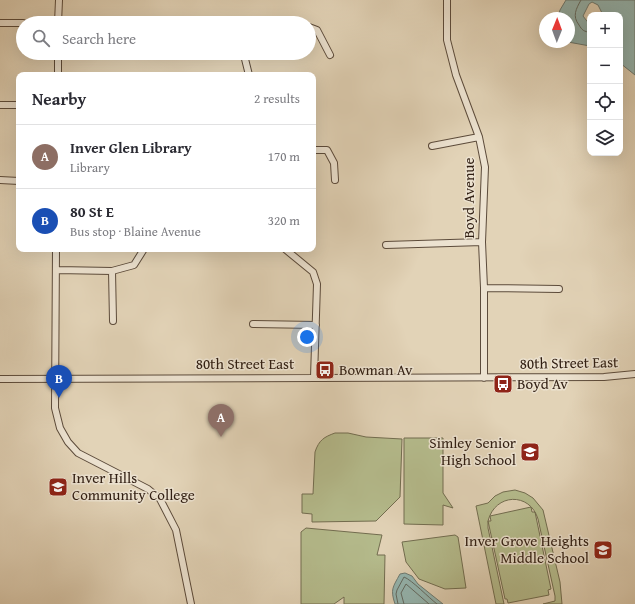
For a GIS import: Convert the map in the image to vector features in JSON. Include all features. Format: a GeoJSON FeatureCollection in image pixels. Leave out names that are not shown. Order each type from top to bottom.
{"type":"FeatureCollection","features":[{"type":"Feature","properties":{"kind":"street"},"geometry":{"type":"LineString","coordinates":[[58,16],[59,0]]}},
{"type":"Feature","properties":{"kind":"street","name":"Boyd Avenue"},"geometry":{"type":"LineString","coordinates":[[447,0],[447,40],[456,75],[479,137],[485,167],[482,242],[484,288],[484,378]]}},
{"type":"Feature","properties":{"kind":"street"},"geometry":{"type":"LineString","coordinates":[[0,23],[16,23]]}},
{"type":"Feature","properties":{"kind":"street"},"geometry":{"type":"LineString","coordinates":[[316,30],[330,55]]}},
{"type":"Feature","properties":{"kind":"street"},"geometry":{"type":"LineString","coordinates":[[58,60],[58,72]]}},
{"type":"Feature","properties":{"kind":"street"},"geometry":{"type":"LineString","coordinates":[[245,60],[248,72]]}},
{"type":"Feature","properties":{"kind":"street"},"geometry":{"type":"LineString","coordinates":[[0,105],[16,105]]}},
{"type":"Feature","properties":{"kind":"street"},"geometry":{"type":"LineString","coordinates":[[432,146],[479,137]]}},
{"type":"Feature","properties":{"kind":"street"},"geometry":{"type":"LineString","coordinates":[[316,150],[327,150],[334,163],[335,180]]}},
{"type":"Feature","properties":{"kind":"street"},"geometry":{"type":"LineString","coordinates":[[0,180],[16,181]]}},
{"type":"Feature","properties":{"kind":"street"},"geometry":{"type":"LineString","coordinates":[[386,245],[482,242]]}},
{"type":"Feature","properties":{"kind":"street"},"geometry":{"type":"LineString","coordinates":[[56,252],[55,408],[60,428],[78,453],[148,489],[160,499],[176,530],[191,604]]}},
{"type":"Feature","properties":{"kind":"street"},"geometry":{"type":"LineString","coordinates":[[56,270],[112,271],[134,265],[142,252]]}},
{"type":"Feature","properties":{"kind":"street"},"geometry":{"type":"LineString","coordinates":[[289,252],[313,272],[317,284],[314,377]]}},
{"type":"Feature","properties":{"kind":"street"},"geometry":{"type":"LineString","coordinates":[[112,271],[113,321]]}},
{"type":"Feature","properties":{"kind":"street"},"geometry":{"type":"LineString","coordinates":[[484,288],[559,289]]}},
{"type":"Feature","properties":{"kind":"street"},"geometry":{"type":"LineString","coordinates":[[253,324],[316,325]]}},
{"type":"Feature","properties":{"kind":"street","name":"80th Street East"},"geometry":{"type":"LineString","coordinates":[[0,378],[484,378],[604,377],[635,374]]}},
{"type":"Feature","properties":{"kind":"green space"},"geometry":{"type":"Polygon","coordinates":[[[335,433],[348,433],[366,437],[402,439],[400,497],[376,521],[312,522],[312,514],[302,513],[302,494],[313,494],[315,452],[322,440],[335,433]]]}},
{"type":"Feature","properties":{"kind":"green space"},"geometry":{"type":"Polygon","coordinates":[[[404,438],[443,438],[443,493],[453,508],[443,505],[443,525],[404,524],[404,438]]]}},
{"type":"Feature","properties":{"kind":"green space"},"geometry":{"type":"Polygon","coordinates":[[[515,490],[525,493],[533,498],[543,510],[560,582],[562,604],[543,604],[555,601],[555,596],[538,519],[535,513],[551,589],[548,590],[549,595],[508,603],[507,599],[505,599],[488,521],[488,528],[504,604],[496,604],[476,506],[488,503],[495,496],[503,492],[515,490]],[[513,499],[498,505],[490,516],[531,507],[521,500],[513,499]]]}},
{"type":"Feature","properties":{"kind":"green space"},"geometry":{"type":"Polygon","coordinates":[[[306,528],[382,535],[377,555],[385,555],[384,604],[344,604],[344,597],[334,604],[301,604],[301,532],[306,528]]]}},
{"type":"Feature","properties":{"kind":"green space"},"geometry":{"type":"Polygon","coordinates":[[[455,535],[458,537],[466,588],[445,589],[419,579],[406,562],[402,542],[455,535]]]}},
{"type":"Feature","properties":{"kind":"water"},"geometry":{"type":"Polygon","coordinates":[[[566,0],[635,0],[635,75],[623,65],[623,12],[602,12],[598,5],[592,2],[589,4],[583,16],[587,21],[587,45],[575,43],[575,12],[560,12],[566,0]]]}},
{"type":"Feature","properties":{"kind":"water"},"geometry":{"type":"Polygon","coordinates":[[[405,573],[412,576],[418,584],[443,604],[395,604],[393,588],[400,574],[405,573]]]}},
{"type":"Feature","properties":{"kind":"place","name":"Bowman Av"},"geometry":{"type":"Point","coordinates":[325,370]}},
{"type":"Feature","properties":{"kind":"place","name":"Boyd Av"},"geometry":{"type":"Point","coordinates":[503,384]}},
{"type":"Feature","properties":{"kind":"place","name":"80 St E"},"geometry":{"type":"Point","coordinates":[59,398]}},
{"type":"Feature","properties":{"kind":"place","name":"Inver Glen Library"},"geometry":{"type":"Point","coordinates":[221,437]}},
{"type":"Feature","properties":{"kind":"place","name":"Simley Senior High School"},"geometry":{"type":"Point","coordinates":[530,452]}},
{"type":"Feature","properties":{"kind":"place","name":"Inver Hills Community College"},"geometry":{"type":"Point","coordinates":[58,487]}},
{"type":"Feature","properties":{"kind":"place","name":"Inver Grove Heights Middle School"},"geometry":{"type":"Point","coordinates":[603,550]}}]}
